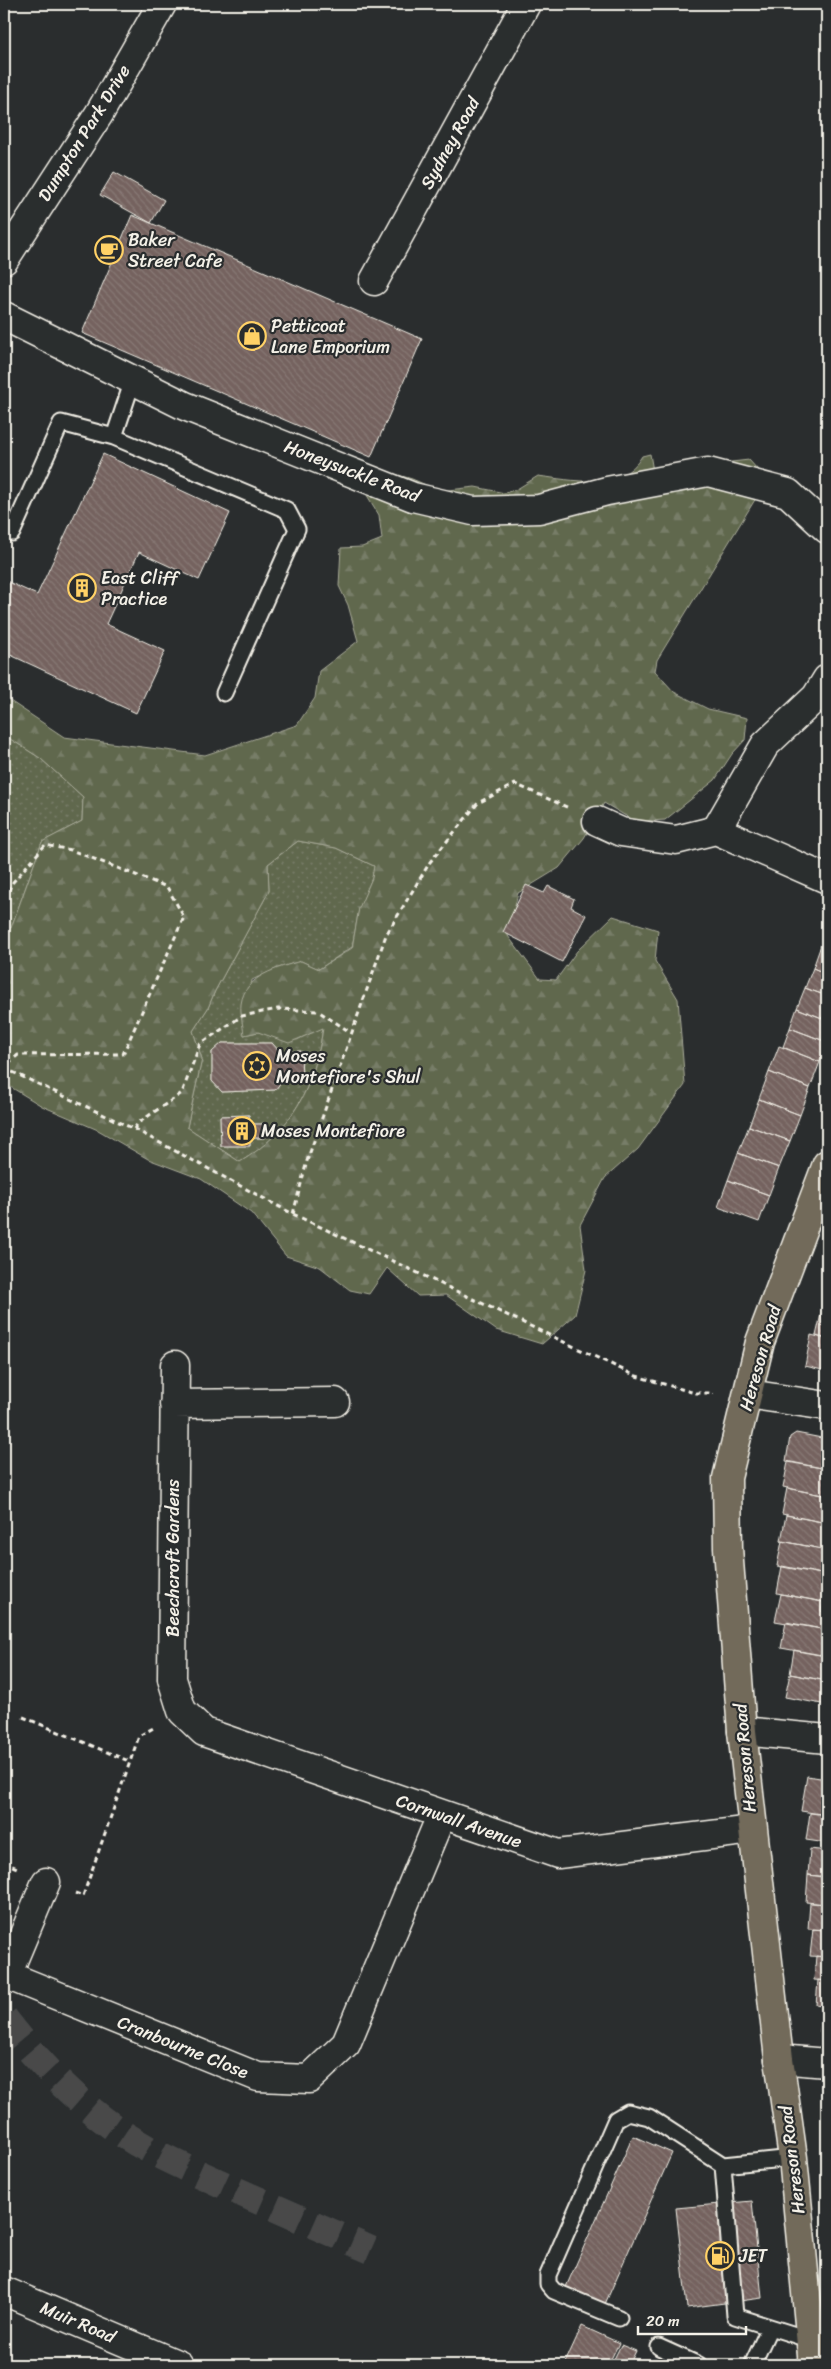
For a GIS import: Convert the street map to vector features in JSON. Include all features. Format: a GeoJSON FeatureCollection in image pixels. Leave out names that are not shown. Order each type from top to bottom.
{"type":"FeatureCollection","features":[{"type":"Feature","properties":{"kind":"main road","name":"Hereson Road"},"geometry":{"type":"LineString","coordinates":[[812,2353],[792,2158],[742,1732],[728,1548],[727,1478],[760,1342],[827,1164]]}},
{"type":"Feature","properties":{"kind":"street","name":"Dumpton Park Drive"},"geometry":{"type":"LineString","coordinates":[[4,260],[99,114],[162,4]]}},
{"type":"Feature","properties":{"kind":"street","name":"Sydney Road"},"geometry":{"type":"LineString","coordinates":[[374,281],[526,4]]}},
{"type":"Feature","properties":{"kind":"street","name":"Honeysuckle Road"},"geometry":{"type":"LineString","coordinates":[[4,316],[185,406],[413,497],[473,510],[539,509],[607,491],[708,472],[788,493],[827,529]]}},
{"type":"Feature","properties":{"kind":"street"},"geometry":{"type":"LineString","coordinates":[[716,830],[766,745],[816,697],[827,679]]}},
{"type":"Feature","properties":{"kind":"street"},"geometry":{"type":"LineString","coordinates":[[596,821],[621,832],[676,840],[716,830],[827,879]]}},
{"type":"Feature","properties":{"kind":"street","name":"Beechcroft Gardens"},"geometry":{"type":"LineString","coordinates":[[175,1365],[172,1679],[182,1711]]}},
{"type":"Feature","properties":{"kind":"street"},"geometry":{"type":"LineString","coordinates":[[748,1394],[827,1406]]}},
{"type":"Feature","properties":{"kind":"street"},"geometry":{"type":"LineString","coordinates":[[174,1404],[335,1402]]}},
{"type":"Feature","properties":{"kind":"street","name":"Cornwall Avenue"},"geometry":{"type":"LineString","coordinates":[[182,1711],[204,1732],[441,1816],[558,1854],[752,1830]]}},
{"type":"Feature","properties":{"kind":"street"},"geometry":{"type":"LineString","coordinates":[[742,1732],[827,1739]]}},
{"type":"Feature","properties":{"kind":"street","name":"Cranbourne Close"},"geometry":{"type":"LineString","coordinates":[[46,1882],[5,1974],[258,2078],[310,2079],[346,2044],[441,1816]]}},
{"type":"Feature","properties":{"kind":"street"},"geometry":{"type":"LineString","coordinates":[[779,2060],[827,2064]]}},
{"type":"Feature","properties":{"kind":"street","name":"Muir Road"},"geometry":{"type":"LineString","coordinates":[[4,2291],[179,2365]]}},
{"type":"Feature","properties":{"kind":"lane"},"geometry":{"type":"LineString","coordinates":[[114,437],[133,380]]}},
{"type":"Feature","properties":{"kind":"lane"},"geometry":{"type":"LineString","coordinates":[[12,533],[61,423],[114,437],[288,510],[297,529],[224,693]]}},
{"type":"Feature","properties":{"kind":"lane"},"geometry":{"type":"LineString","coordinates":[[619,2318],[554,2291],[548,2284],[548,2275],[616,2119],[628,2112],[649,2117],[723,2165],[792,2158]]}},
{"type":"Feature","properties":{"kind":"lane"},"geometry":{"type":"LineString","coordinates":[[723,2165],[735,2316],[769,2328],[812,2353]]}},
{"type":"Feature","properties":{"kind":"lane"},"geometry":{"type":"LineString","coordinates":[[752,2365],[769,2328]]}},
{"type":"Feature","properties":{"kind":"lane"},"geometry":{"type":"LineString","coordinates":[[659,2347],[699,2365]]}},
{"type":"Feature","properties":{"kind":"path"},"geometry":{"type":"LineString","coordinates":[[293,1214],[307,1161],[350,1032],[386,935],[430,862],[478,803],[515,784],[596,821]]}},
{"type":"Feature","properties":{"kind":"path"},"geometry":{"type":"LineString","coordinates":[[4,899],[13,882],[45,845],[71,850],[167,888],[184,917],[123,1054],[18,1055],[4,1068],[134,1129],[293,1214],[636,1376],[695,1393],[748,1394]]}},
{"type":"Feature","properties":{"kind":"path"},"geometry":{"type":"LineString","coordinates":[[134,1129],[138,1123],[182,1093],[200,1044],[242,1016],[278,1009],[318,1011],[350,1032]]}},
{"type":"Feature","properties":{"kind":"path"},"geometry":{"type":"LineString","coordinates":[[46,1882],[83,1896],[139,1736],[182,1711]]}},
{"type":"Feature","properties":{"kind":"path"},"geometry":{"type":"LineString","coordinates":[[23,1717],[130,1762]]}},
{"type":"Feature","properties":{"kind":"path"},"geometry":{"type":"LineString","coordinates":[[4,1839],[4,1844]]}},
{"type":"Feature","properties":{"kind":"green space"},"geometry":{"type":"Polygon","coordinates":[[[650,454],[653,471],[749,460],[767,480],[657,660],[655,671],[674,692],[708,709],[747,718],[745,740],[732,754],[715,780],[665,820],[636,822],[604,803],[584,838],[559,868],[518,893],[508,936],[540,979],[556,980],[577,951],[613,916],[658,930],[655,961],[678,999],[685,1085],[638,1149],[605,1178],[580,1225],[586,1270],[575,1315],[542,1344],[496,1330],[446,1295],[418,1296],[387,1268],[369,1294],[350,1290],[320,1267],[286,1256],[251,1213],[201,1179],[148,1159],[98,1130],[42,1106],[4,1083],[4,928],[11,928],[42,842],[82,821],[83,797],[40,758],[4,735],[4,697],[64,737],[205,755],[297,725],[315,698],[319,671],[358,641],[348,605],[339,586],[341,548],[362,547],[382,539],[379,515],[362,487],[381,470],[412,479],[440,491],[475,487],[505,493],[517,489],[538,476],[580,481],[609,479],[622,475],[633,467],[642,456],[650,454]],[[298,841],[268,864],[269,891],[215,991],[208,1008],[193,1031],[202,1059],[187,1127],[240,1162],[274,1136],[298,1105],[314,1069],[323,1028],[289,1043],[258,1032],[244,1035],[241,1004],[244,994],[256,979],[273,970],[301,961],[319,969],[352,948],[359,908],[372,878],[374,866],[336,848],[298,841]]]}},
{"type":"Feature","properties":{"kind":"green space"},"geometry":{"type":"Polygon","coordinates":[[[4,735],[40,758],[83,797],[82,821],[42,842],[11,928],[4,928],[4,735]]]}},
{"type":"Feature","properties":{"kind":"green space"},"geometry":{"type":"Polygon","coordinates":[[[298,841],[336,848],[374,866],[372,878],[359,909],[352,947],[319,969],[301,961],[278,968],[252,980],[244,1035],[258,1032],[297,1040],[323,1027],[314,1069],[298,1105],[274,1136],[240,1162],[187,1127],[202,1059],[193,1031],[208,1008],[215,991],[269,891],[268,864],[298,841]],[[222,1043],[212,1052],[212,1081],[222,1092],[275,1090],[282,1081],[302,1080],[301,1051],[280,1052],[272,1043],[222,1043]],[[249,1115],[220,1116],[221,1146],[250,1146],[250,1138],[264,1138],[263,1124],[250,1124],[249,1115]]]}},
{"type":"Feature","properties":{"kind":"building"},"geometry":{"type":"Polygon","coordinates":[[[114,172],[164,200],[151,223],[100,195],[114,172]]]}},
{"type":"Feature","properties":{"kind":"building","name":"Petticoat Lane Emporium"},"geometry":{"type":"Polygon","coordinates":[[[132,215],[422,339],[371,457],[82,333],[132,215]]]}},
{"type":"Feature","properties":{"kind":"building","name":"East Cliff Practice"},"geometry":{"type":"Polygon","coordinates":[[[103,454],[230,513],[199,580],[139,552],[106,624],[165,651],[136,713],[4,652],[4,580],[37,595],[103,454]]]}},
{"type":"Feature","properties":{"kind":"building"},"geometry":{"type":"Polygon","coordinates":[[[526,885],[544,893],[548,886],[574,899],[571,907],[586,915],[562,962],[503,932],[526,885]]]}},
{"type":"Feature","properties":{"kind":"building"},"geometry":{"type":"Polygon","coordinates":[[[827,929],[827,951],[820,948],[827,929]]]}},
{"type":"Feature","properties":{"kind":"building"},"geometry":{"type":"Polygon","coordinates":[[[820,948],[827,951],[827,974],[813,968],[820,948]]]}},
{"type":"Feature","properties":{"kind":"building"},"geometry":{"type":"Polygon","coordinates":[[[813,968],[827,974],[827,996],[805,988],[813,968]]]}},
{"type":"Feature","properties":{"kind":"building"},"geometry":{"type":"Polygon","coordinates":[[[805,988],[827,996],[827,1020],[797,1008],[805,988]]]}},
{"type":"Feature","properties":{"kind":"building"},"geometry":{"type":"Polygon","coordinates":[[[797,1008],[827,1020],[827,1042],[790,1028],[797,1008]]]}},
{"type":"Feature","properties":{"kind":"building"},"geometry":{"type":"Polygon","coordinates":[[[790,1028],[827,1042],[820,1062],[783,1047],[790,1028]]]}},
{"type":"Feature","properties":{"kind":"building","name":"Moses Montefiore's Shul"},"geometry":{"type":"Polygon","coordinates":[[[222,1043],[272,1043],[280,1052],[301,1051],[302,1080],[282,1081],[275,1090],[222,1092],[212,1081],[212,1052],[222,1043]]]}},
{"type":"Feature","properties":{"kind":"building"},"geometry":{"type":"Polygon","coordinates":[[[779,1046],[820,1062],[810,1088],[769,1072],[779,1046]]]}},
{"type":"Feature","properties":{"kind":"building"},"geometry":{"type":"Polygon","coordinates":[[[769,1072],[810,1088],[800,1115],[759,1099],[769,1072]]]}},
{"type":"Feature","properties":{"kind":"building"},"geometry":{"type":"Polygon","coordinates":[[[759,1099],[800,1115],[790,1141],[749,1126],[759,1099]]]}},
{"type":"Feature","properties":{"kind":"building","name":"Moses Montefiore"},"geometry":{"type":"Polygon","coordinates":[[[249,1115],[250,1124],[263,1124],[264,1138],[250,1138],[250,1146],[221,1146],[220,1116],[249,1115]]]}},
{"type":"Feature","properties":{"kind":"building"},"geometry":{"type":"Polygon","coordinates":[[[749,1126],[790,1141],[779,1168],[738,1153],[749,1126]]]}},
{"type":"Feature","properties":{"kind":"building"},"geometry":{"type":"Polygon","coordinates":[[[738,1153],[779,1168],[769,1195],[728,1180],[738,1153]]]}},
{"type":"Feature","properties":{"kind":"building"},"geometry":{"type":"Polygon","coordinates":[[[728,1180],[769,1195],[759,1222],[718,1207],[728,1180]]]}},
{"type":"Feature","properties":{"kind":"building"},"geometry":{"type":"Polygon","coordinates":[[[827,1285],[827,1312],[822,1310],[827,1285]]]}},
{"type":"Feature","properties":{"kind":"building"},"geometry":{"type":"Polygon","coordinates":[[[822,1310],[827,1312],[827,1339],[816,1336],[822,1310]]]}},
{"type":"Feature","properties":{"kind":"building"},"geometry":{"type":"Polygon","coordinates":[[[811,1335],[827,1339],[827,1371],[805,1366],[811,1335]]]}},
{"type":"Feature","properties":{"kind":"building"},"geometry":{"type":"Polygon","coordinates":[[[796,1433],[827,1439],[827,1469],[786,1461],[790,1437],[796,1433]]]}},
{"type":"Feature","properties":{"kind":"building"},"geometry":{"type":"Polygon","coordinates":[[[788,1462],[827,1469],[827,1496],[783,1487],[788,1462]]]}},
{"type":"Feature","properties":{"kind":"building"},"geometry":{"type":"Polygon","coordinates":[[[787,1488],[827,1496],[827,1523],[782,1514],[787,1488]]]}},
{"type":"Feature","properties":{"kind":"building"},"geometry":{"type":"Polygon","coordinates":[[[786,1515],[827,1523],[827,1550],[781,1541],[786,1515]]]}},
{"type":"Feature","properties":{"kind":"building"},"geometry":{"type":"Polygon","coordinates":[[[782,1541],[827,1550],[827,1575],[777,1566],[782,1541]]]}},
{"type":"Feature","properties":{"kind":"building"},"geometry":{"type":"Polygon","coordinates":[[[782,1566],[827,1575],[827,1595],[824,1594],[823,1602],[777,1593],[782,1566]]]}},
{"type":"Feature","properties":{"kind":"building"},"geometry":{"type":"Polygon","coordinates":[[[781,1594],[823,1602],[821,1611],[827,1613],[827,1630],[775,1621],[781,1594]]]}},
{"type":"Feature","properties":{"kind":"building"},"geometry":{"type":"Polygon","coordinates":[[[786,1622],[827,1630],[825,1656],[781,1648],[786,1622]]]}},
{"type":"Feature","properties":{"kind":"building"},"geometry":{"type":"Polygon","coordinates":[[[794,1650],[827,1656],[827,1681],[790,1674],[794,1650]]]}},
{"type":"Feature","properties":{"kind":"building"},"geometry":{"type":"Polygon","coordinates":[[[790,1674],[827,1681],[827,1705],[785,1697],[790,1674]]]}},
{"type":"Feature","properties":{"kind":"building"},"geometry":{"type":"Polygon","coordinates":[[[807,1776],[827,1779],[827,1815],[801,1811],[807,1776]]]}},
{"type":"Feature","properties":{"kind":"building"},"geometry":{"type":"Polygon","coordinates":[[[810,1813],[827,1815],[827,1843],[806,1840],[810,1813]]]}},
{"type":"Feature","properties":{"kind":"building"},"geometry":{"type":"Polygon","coordinates":[[[810,1849],[827,1851],[827,1877],[808,1875],[810,1849]]]}},
{"type":"Feature","properties":{"kind":"building"},"geometry":{"type":"Polygon","coordinates":[[[808,1875],[827,1877],[827,1904],[806,1902],[808,1875]]]}},
{"type":"Feature","properties":{"kind":"building"},"geometry":{"type":"Polygon","coordinates":[[[810,1903],[827,1904],[827,1930],[808,1929],[810,1903]]]}},
{"type":"Feature","properties":{"kind":"building"},"geometry":{"type":"Polygon","coordinates":[[[813,1929],[827,1930],[827,1957],[810,1956],[813,1929]]]}},
{"type":"Feature","properties":{"kind":"building"},"geometry":{"type":"Polygon","coordinates":[[[816,1956],[827,1957],[827,1981],[814,1980],[816,1956]]]}},
{"type":"Feature","properties":{"kind":"building"},"geometry":{"type":"Polygon","coordinates":[[[818,1980],[827,1981],[827,2007],[816,2005],[818,1980]]]}},
{"type":"Feature","properties":{"kind":"building"},"geometry":{"type":"Polygon","coordinates":[[[822,2006],[827,2007],[827,2032],[820,2032],[822,2006]]]}},
{"type":"Feature","properties":{"kind":"building"},"geometry":{"type":"Polygon","coordinates":[[[633,2136],[672,2153],[605,2304],[566,2287],[633,2136]]]}},
{"type":"Feature","properties":{"kind":"building"},"geometry":{"type":"Polygon","coordinates":[[[752,2201],[762,2298],[687,2308],[676,2208],[752,2201]]]}},
{"type":"Feature","properties":{"kind":"building"},"geometry":{"type":"Polygon","coordinates":[[[582,2326],[619,2343],[608,2365],[564,2365],[582,2326]]]}},
{"type":"Feature","properties":{"kind":"building"},"geometry":{"type":"Polygon","coordinates":[[[621,2345],[636,2351],[629,2365],[611,2365],[621,2345]]]}},
{"type":"Feature","properties":{"kind":"tunnel"},"geometry":{"type":"LineString","coordinates":[[4,2018],[60,2082],[92,2111],[126,2136],[176,2163],[371,2250]]}},
{"type":"Feature","properties":{"kind":"place","name":"Baker Street Cafe"},"geometry":{"type":"Point","coordinates":[109,250]}},
{"type":"Feature","properties":{"kind":"place","name":"Petticoat Lane Emporium"},"geometry":{"type":"Point","coordinates":[252,336]}},
{"type":"Feature","properties":{"kind":"place","name":"East Cliff Practice"},"geometry":{"type":"Point","coordinates":[82,588]}},
{"type":"Feature","properties":{"kind":"place","name":"Moses Montefiore's Shul"},"geometry":{"type":"Point","coordinates":[257,1066]}},
{"type":"Feature","properties":{"kind":"place","name":"Moses Montefiore"},"geometry":{"type":"Point","coordinates":[242,1131]}},
{"type":"Feature","properties":{"kind":"place","name":"JET"},"geometry":{"type":"Point","coordinates":[720,2256]}}]}
